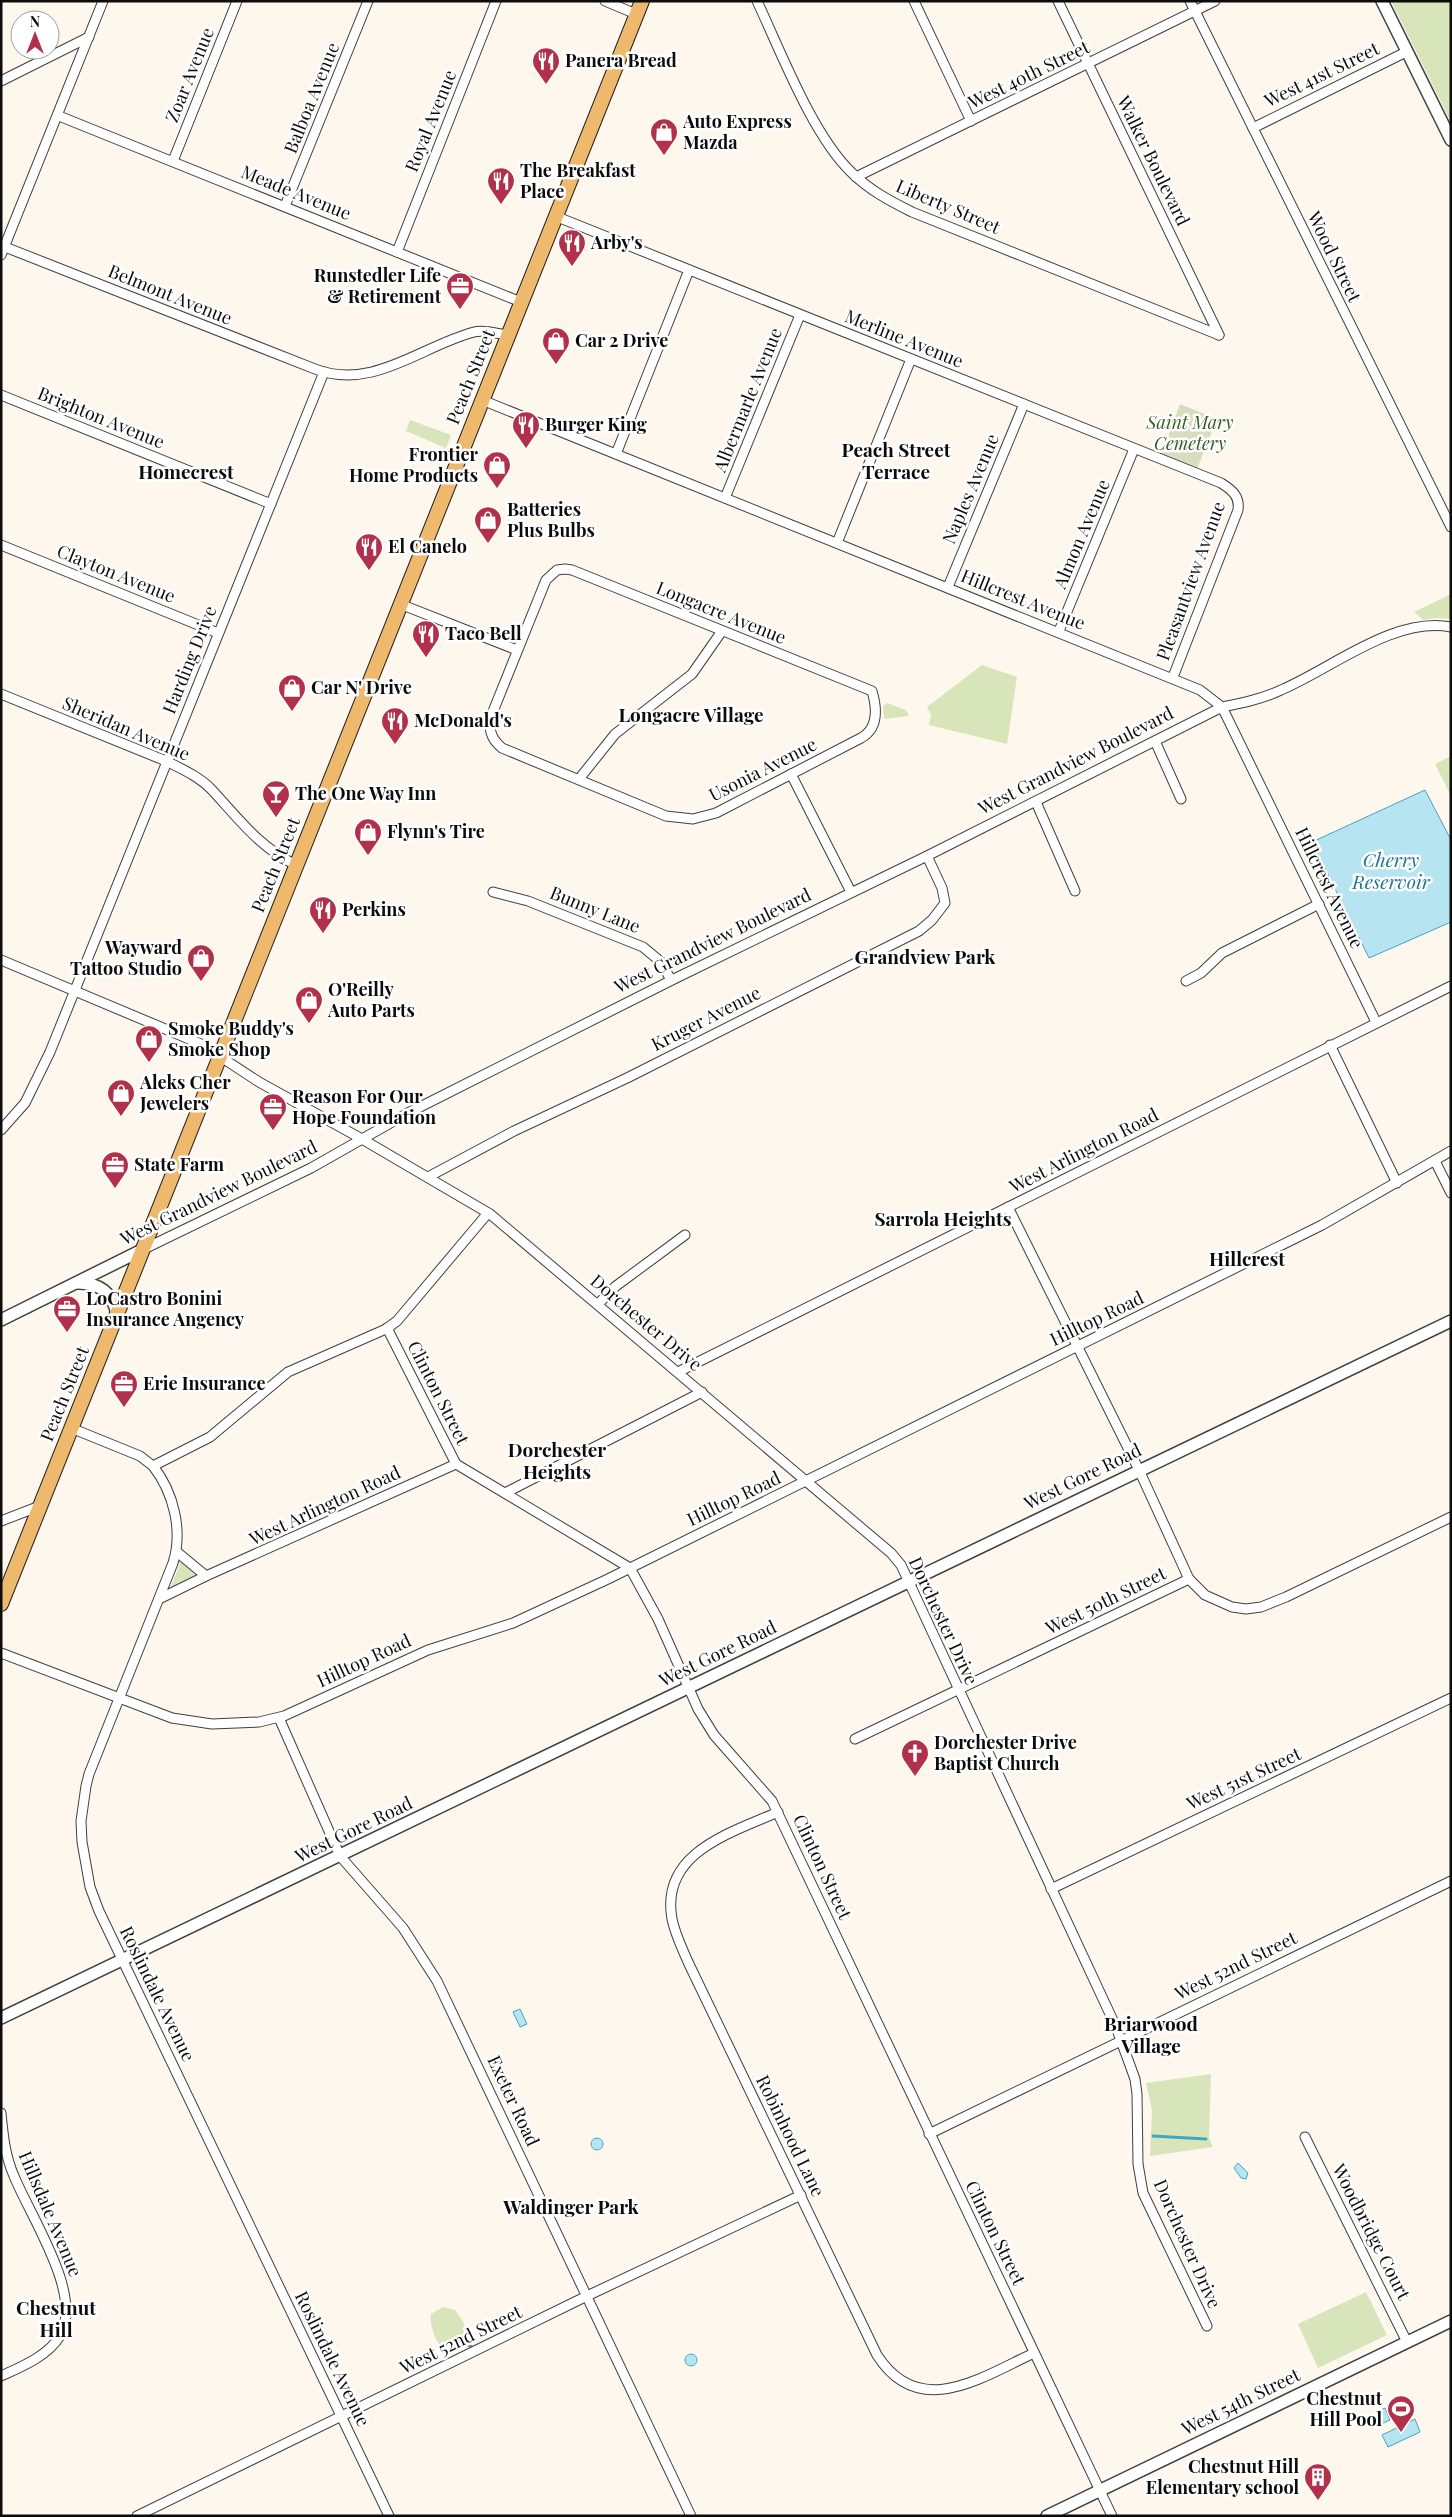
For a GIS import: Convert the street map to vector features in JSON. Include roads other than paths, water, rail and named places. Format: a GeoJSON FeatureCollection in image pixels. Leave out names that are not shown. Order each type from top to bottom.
{"type":"FeatureCollection","features":[{"type":"Feature","properties":{"kind":"main road","name":"Peach Street"},"geometry":{"type":"LineString","coordinates":[[1,1604],[639,8]]}},
{"type":"Feature","properties":{"kind":"street"},"geometry":{"type":"LineString","coordinates":[[3,251],[59,116],[103,1]]}},
{"type":"Feature","properties":{"kind":"street","name":"Zoar Avenue"},"geometry":{"type":"LineString","coordinates":[[173,162],[237,1]]}},
{"type":"Feature","properties":{"kind":"street","name":"Balboa Avenue"},"geometry":{"type":"LineString","coordinates":[[285,206],[368,1]]}},
{"type":"Feature","properties":{"kind":"street","name":"Royal Avenue"},"geometry":{"type":"LineString","coordinates":[[396,252],[496,1]]}},
{"type":"Feature","properties":{"kind":"street"},"geometry":{"type":"LineString","coordinates":[[605,1],[639,8]]}},
{"type":"Feature","properties":{"kind":"street","name":"Liberty Street"},"geometry":{"type":"LineString","coordinates":[[757,1],[819,130],[844,164],[872,190],[912,212],[1219,335]]}},
{"type":"Feature","properties":{"kind":"street"},"geometry":{"type":"LineString","coordinates":[[914,1],[971,121]]}},
{"type":"Feature","properties":{"kind":"street","name":"Walker Boulevard"},"geometry":{"type":"LineString","coordinates":[[1058,1],[1219,335]]}},
{"type":"Feature","properties":{"kind":"street","name":"Wood Street"},"geometry":{"type":"LineString","coordinates":[[1190,1],[1451,527]]}},
{"type":"Feature","properties":{"kind":"street","name":"West 40th Street"},"geometry":{"type":"LineString","coordinates":[[856,177],[1215,1]]}},
{"type":"Feature","properties":{"kind":"street"},"geometry":{"type":"LineString","coordinates":[[1382,1],[1451,140]]}},
{"type":"Feature","properties":{"kind":"street"},"geometry":{"type":"LineString","coordinates":[[1,80],[89,37]]}},
{"type":"Feature","properties":{"kind":"street","name":"West 41st Street"},"geometry":{"type":"LineString","coordinates":[[1253,128],[1406,52]]}},
{"type":"Feature","properties":{"kind":"street","name":"Meade Avenue"},"geometry":{"type":"LineString","coordinates":[[59,116],[521,302]]}},
{"type":"Feature","properties":{"kind":"street","name":"Merline Avenue"},"geometry":{"type":"LineString","coordinates":[[556,216],[1221,483],[1237,497]]}},
{"type":"Feature","properties":{"kind":"street","name":"Belmont Avenue"},"geometry":{"type":"LineString","coordinates":[[3,251],[324,372]]}},
{"type":"Feature","properties":{"kind":"street"},"geometry":{"type":"LineString","coordinates":[[616,454],[689,270]]}},
{"type":"Feature","properties":{"kind":"street","name":"Albermarle Avenue"},"geometry":{"type":"LineString","coordinates":[[726,498],[800,314]]}},
{"type":"Feature","properties":{"kind":"street"},"geometry":{"type":"LineString","coordinates":[[324,372],[350,374],[388,368],[476,331],[508,336]]}},
{"type":"Feature","properties":{"kind":"street"},"geometry":{"type":"LineString","coordinates":[[837,543],[911,359]]}},
{"type":"Feature","properties":{"kind":"street","name":"Harding Drive"},"geometry":{"type":"LineString","coordinates":[[1,1130],[25,1104],[39,1078],[324,372]]}},
{"type":"Feature","properties":{"kind":"street","name":"Brighton Avenue"},"geometry":{"type":"LineString","coordinates":[[1,395],[271,504]]}},
{"type":"Feature","properties":{"kind":"street","name":"Hillcrest Avenue"},"geometry":{"type":"LineString","coordinates":[[482,400],[1173,677],[1200,690],[1222,707],[1376,1022]]}},
{"type":"Feature","properties":{"kind":"street","name":"Naples Avenue"},"geometry":{"type":"LineString","coordinates":[[948,587],[1024,404]]}},
{"type":"Feature","properties":{"kind":"street","name":"Almon Avenue"},"geometry":{"type":"LineString","coordinates":[[1059,631],[1134,448]]}},
{"type":"Feature","properties":{"kind":"street","name":"Pleasantview Avenue"},"geometry":{"type":"LineString","coordinates":[[1173,677],[1238,510],[1237,497]]}},
{"type":"Feature","properties":{"kind":"street","name":"Clayton Avenue"},"geometry":{"type":"LineString","coordinates":[[1,545],[218,633]]}},
{"type":"Feature","properties":{"kind":"street","name":"Longacre Avenue"},"geometry":{"type":"LineString","coordinates":[[518,650],[546,580],[557,570],[572,570],[872,691]]}},
{"type":"Feature","properties":{"kind":"street"},"geometry":{"type":"LineString","coordinates":[[400,604],[518,650]]}},
{"type":"Feature","properties":{"kind":"street","name":"West Grandview Boulevard"},"geometry":{"type":"LineString","coordinates":[[1,1320],[311,1168],[408,1113],[671,980],[1036,802],[1222,707],[1257,700],[1281,691],[1385,637],[1429,625],[1451,627]]}},
{"type":"Feature","properties":{"kind":"street"},"geometry":{"type":"LineString","coordinates":[[579,779],[615,734],[692,674],[722,631]]}},
{"type":"Feature","properties":{"kind":"street","name":"Usonia Avenue"},"geometry":{"type":"LineString","coordinates":[[518,650],[492,714],[489,728],[495,743],[509,752],[666,816],[693,819],[704,818],[861,738],[870,731],[876,710],[872,691]]}},
{"type":"Feature","properties":{"kind":"street","name":"Sheridan Avenue"},"geometry":{"type":"LineString","coordinates":[[1,694],[166,761],[201,781],[261,844],[278,857],[296,865]]}},
{"type":"Feature","properties":{"kind":"street"},"geometry":{"type":"LineString","coordinates":[[1155,741],[1181,799]]}},
{"type":"Feature","properties":{"kind":"street"},"geometry":{"type":"LineString","coordinates":[[792,774],[852,892]]}},
{"type":"Feature","properties":{"kind":"street"},"geometry":{"type":"LineString","coordinates":[[1036,802],[1075,891]]}},
{"type":"Feature","properties":{"kind":"street","name":"Kruger Avenue"},"geometry":{"type":"LineString","coordinates":[[428,1177],[514,1131],[627,1078],[919,931],[932,920],[945,903],[942,888],[927,856]]}},
{"type":"Feature","properties":{"kind":"street","name":"Bunny Lane"},"geometry":{"type":"LineString","coordinates":[[493,892],[528,901],[643,947],[661,962],[671,980]]}},
{"type":"Feature","properties":{"kind":"street"},"geometry":{"type":"LineString","coordinates":[[1186,981],[1201,973],[1222,953],[1319,904]]}},
{"type":"Feature","properties":{"kind":"street","name":"Dorchester Drive"},"geometry":{"type":"LineString","coordinates":[[1,960],[201,1044],[258,1082],[362,1139],[488,1213],[891,1553],[901,1565],[909,1580],[1120,2040],[1135,2079],[1138,2164],[1143,2193],[1206,2326]]}},
{"type":"Feature","properties":{"kind":"street","name":"West Arlington Road"},"geometry":{"type":"LineString","coordinates":[[678,1372],[1451,986]]}},
{"type":"Feature","properties":{"kind":"street"},"geometry":{"type":"LineString","coordinates":[[1330,1046],[1398,1183]]}},
{"type":"Feature","properties":{"kind":"street","name":"Hilltop Road"},"geometry":{"type":"LineString","coordinates":[[1,1653],[160,1714],[187,1721],[230,1724],[279,1718],[428,1650],[513,1623],[630,1568],[1322,1226],[1451,1151]]}},
{"type":"Feature","properties":{"kind":"street"},"geometry":{"type":"LineString","coordinates":[[1435,1161],[1451,1193]]}},
{"type":"Feature","properties":{"kind":"street"},"geometry":{"type":"LineString","coordinates":[[1008,1207],[1139,1470],[1189,1579]]}},
{"type":"Feature","properties":{"kind":"street"},"geometry":{"type":"LineString","coordinates":[[71,1428],[140,1456],[153,1466],[210,1437],[288,1372],[387,1328],[397,1321],[488,1213]]}},
{"type":"Feature","properties":{"kind":"street"},"geometry":{"type":"LineString","coordinates":[[598,1304],[616,1286],[685,1235]]}},
{"type":"Feature","properties":{"kind":"street"},"geometry":{"type":"LineString","coordinates":[[76,1283],[93,1284],[107,1292],[112,1298],[117,1314]]}},
{"type":"Feature","properties":{"kind":"street","name":"West Gore Road"},"geometry":{"type":"LineString","coordinates":[[1,2018],[123,1962],[909,1580],[1451,1321]]}},
{"type":"Feature","properties":{"kind":"street","name":"Clinton Street"},"geometry":{"type":"LineString","coordinates":[[387,1328],[456,1464],[630,1568],[658,1619],[698,1709],[714,1735],[764,1789],[778,1812],[929,2134],[1112,2516]]}},
{"type":"Feature","properties":{"kind":"street"},"geometry":{"type":"LineString","coordinates":[[505,1493],[702,1392]]}},
{"type":"Feature","properties":{"kind":"street","name":"West Arlington Road"},"geometry":{"type":"LineString","coordinates":[[159,1599],[456,1464]]}},
{"type":"Feature","properties":{"kind":"street","name":"Roslindale Avenue"},"geometry":{"type":"LineString","coordinates":[[153,1466],[167,1489],[176,1516],[177,1552],[89,1774],[81,1821],[84,1865],[90,1887],[123,1962],[389,2516]]}},
{"type":"Feature","properties":{"kind":"street"},"geometry":{"type":"LineString","coordinates":[[1,1521],[40,1506]]}},
{"type":"Feature","properties":{"kind":"street","name":"West 50th Street"},"geometry":{"type":"LineString","coordinates":[[855,1739],[1189,1579],[1200,1591],[1218,1602],[1246,1609],[1261,1607],[1286,1597],[1451,1517]]}},
{"type":"Feature","properties":{"kind":"street"},"geometry":{"type":"LineString","coordinates":[[177,1552],[206,1576]]}},
{"type":"Feature","properties":{"kind":"street","name":"West 51st Street"},"geometry":{"type":"LineString","coordinates":[[1051,1889],[1451,1698]]}},
{"type":"Feature","properties":{"kind":"street","name":"Exeter Road"},"geometry":{"type":"LineString","coordinates":[[279,1718],[340,1856],[403,1928],[437,1981],[691,2516]]}},
{"type":"Feature","properties":{"kind":"street","name":"Robinhood Lane"},"geometry":{"type":"LineString","coordinates":[[778,1812],[698,1850],[677,1876],[670,1907],[676,1933],[688,1962],[877,2355],[886,2368],[898,2378],[919,2388],[948,2391],[968,2384],[1034,2353]]}},
{"type":"Feature","properties":{"kind":"street","name":"West 52nd Street"},"geometry":{"type":"LineString","coordinates":[[929,2134],[1451,1881]]}},
{"type":"Feature","properties":{"kind":"street","name":"Hillsdale Avenue"},"geometry":{"type":"LineString","coordinates":[[1,2113],[9,2164],[64,2286],[67,2310],[64,2328],[54,2344],[46,2351],[1,2376]]}},
{"type":"Feature","properties":{"kind":"street","name":"Woodbridge Court"},"geometry":{"type":"LineString","coordinates":[[1305,2137],[1407,2342]]}},
{"type":"Feature","properties":{"kind":"street","name":"West 52nd Street"},"geometry":{"type":"LineString","coordinates":[[137,2516],[587,2296],[800,2195]]}},
{"type":"Feature","properties":{"kind":"street","name":"West 54th Street"},"geometry":{"type":"LineString","coordinates":[[1047,2516],[1451,2321]]}},
{"type":"Feature","properties":{"kind":"water","name":"Cherry Reservoir"},"geometry":{"type":"Polygon","coordinates":[[[1425,790],[1451,840],[1451,922],[1369,958],[1312,842],[1425,790]]]}},
{"type":"Feature","properties":{"kind":"water"},"geometry":{"type":"Polygon","coordinates":[[[520,2009],[527,2024],[520,2027],[513,2012],[520,2009]]]}},
{"type":"Feature","properties":{"kind":"water"},"geometry":{"type":"Polygon","coordinates":[[[595,2138],[599,2138],[603,2144],[599,2150],[595,2150],[591,2146],[591,2142],[595,2138]]]}},
{"type":"Feature","properties":{"kind":"water"},"geometry":{"type":"Polygon","coordinates":[[[1238,2163],[1248,2173],[1246,2179],[1241,2178],[1234,2168],[1238,2163]]]}},
{"type":"Feature","properties":{"kind":"water"},"geometry":{"type":"Polygon","coordinates":[[[689,2354],[693,2354],[697,2360],[693,2366],[689,2366],[685,2362],[685,2358],[689,2354]]]}},
{"type":"Feature","properties":{"kind":"water"},"geometry":{"type":"Polygon","coordinates":[[[1385,2408],[1390,2420],[1383,2423],[1378,2411],[1385,2408]]]}},
{"type":"Feature","properties":{"kind":"water","name":"Chestnut Hill Pool"},"geometry":{"type":"Polygon","coordinates":[[[1415,2419],[1420,2432],[1388,2447],[1382,2435],[1415,2419]]]}},
{"type":"Feature","properties":{"kind":"waterway"},"geometry":{"type":"LineString","coordinates":[[1153,2136],[1206,2139]]}},
{"type":"Feature","properties":{"kind":"waterway"},"geometry":{"type":"LineString","coordinates":[[460,2343],[471,2346]]}},
{"type":"Feature","properties":{"kind":"place","name":"Panera Bread"},"geometry":{"type":"Point","coordinates":[546,85]}},
{"type":"Feature","properties":{"kind":"place","name":"Auto Express Mazda"},"geometry":{"type":"Point","coordinates":[664,156]}},
{"type":"Feature","properties":{"kind":"place","name":"The Breakfast Place"},"geometry":{"type":"Point","coordinates":[501,205]}},
{"type":"Feature","properties":{"kind":"place","name":"Arby's"},"geometry":{"type":"Point","coordinates":[572,267]}},
{"type":"Feature","properties":{"kind":"place","name":"Runstedler Life & Retirement"},"geometry":{"type":"Point","coordinates":[460,310]}},
{"type":"Feature","properties":{"kind":"place","name":"Car 2 Drive"},"geometry":{"type":"Point","coordinates":[556,365]}},
{"type":"Feature","properties":{"kind":"place","name":"Burger King"},"geometry":{"type":"Point","coordinates":[526,449]}},
{"type":"Feature","properties":{"kind":"place","name":"Frontier Home Products"},"geometry":{"type":"Point","coordinates":[497,489]}},
{"type":"Feature","properties":{"kind":"place","name":"Batteries Plus Bulbs"},"geometry":{"type":"Point","coordinates":[488,544]}},
{"type":"Feature","properties":{"kind":"place","name":"El Canelo"},"geometry":{"type":"Point","coordinates":[369,571]}},
{"type":"Feature","properties":{"kind":"place","name":"Taco Bell"},"geometry":{"type":"Point","coordinates":[426,658]}},
{"type":"Feature","properties":{"kind":"place","name":"Car N' Drive"},"geometry":{"type":"Point","coordinates":[292,712]}},
{"type":"Feature","properties":{"kind":"place","name":"McDonald's"},"geometry":{"type":"Point","coordinates":[395,745]}},
{"type":"Feature","properties":{"kind":"place","name":"The One Way Inn"},"geometry":{"type":"Point","coordinates":[276,818]}},
{"type":"Feature","properties":{"kind":"place","name":"Flynn's Tire"},"geometry":{"type":"Point","coordinates":[368,856]}},
{"type":"Feature","properties":{"kind":"place","name":"Perkins"},"geometry":{"type":"Point","coordinates":[323,934]}},
{"type":"Feature","properties":{"kind":"place","name":"Wayward Tattoo Studio"},"geometry":{"type":"Point","coordinates":[201,982]}},
{"type":"Feature","properties":{"kind":"place","name":"O'Reilly Auto Parts"},"geometry":{"type":"Point","coordinates":[309,1024]}},
{"type":"Feature","properties":{"kind":"place","name":"Smoke Buddy's Smoke Shop"},"geometry":{"type":"Point","coordinates":[149,1063]}},
{"type":"Feature","properties":{"kind":"place","name":"Aleks Cher Jewelers"},"geometry":{"type":"Point","coordinates":[121,1117]}},
{"type":"Feature","properties":{"kind":"place","name":"Reason For Our Hope Foundation"},"geometry":{"type":"Point","coordinates":[273,1131]}},
{"type":"Feature","properties":{"kind":"place","name":"State Farm"},"geometry":{"type":"Point","coordinates":[115,1189]}},
{"type":"Feature","properties":{"kind":"place","name":"LoCastro Bonini Insurance Angency"},"geometry":{"type":"Point","coordinates":[67,1333]}},
{"type":"Feature","properties":{"kind":"place","name":"Erie Insurance"},"geometry":{"type":"Point","coordinates":[124,1408]}},
{"type":"Feature","properties":{"kind":"place","name":"Dorchester Drive Baptist Church"},"geometry":{"type":"Point","coordinates":[915,1777]}},
{"type":"Feature","properties":{"kind":"place","name":"Chestnut Hill Pool"},"geometry":{"type":"Point","coordinates":[1401,2433]}},
{"type":"Feature","properties":{"kind":"place","name":"Chestnut Hill Elementary school"},"geometry":{"type":"Point","coordinates":[1318,2501]}},
{"type":"Feature","properties":{"kind":"district","name":"Peach Street Terrace"},"geometry":{"type":"Point","coordinates":[896,461]}},
{"type":"Feature","properties":{"kind":"district","name":"Homecrest"},"geometry":{"type":"Point","coordinates":[186,472]}},
{"type":"Feature","properties":{"kind":"district","name":"Longacre Village"},"geometry":{"type":"Point","coordinates":[691,715]}},
{"type":"Feature","properties":{"kind":"district","name":"Grandview Park"},"geometry":{"type":"Point","coordinates":[925,957]}},
{"type":"Feature","properties":{"kind":"district","name":"Sarrola Heights"},"geometry":{"type":"Point","coordinates":[943,1219]}},
{"type":"Feature","properties":{"kind":"district","name":"Hillcrest"},"geometry":{"type":"Point","coordinates":[1247,1259]}},
{"type":"Feature","properties":{"kind":"district","name":"Dorchester Heights"},"geometry":{"type":"Point","coordinates":[557,1461]}},
{"type":"Feature","properties":{"kind":"district","name":"Briarwood Village"},"geometry":{"type":"Point","coordinates":[1151,2035]}},
{"type":"Feature","properties":{"kind":"district","name":"Waldinger Park"},"geometry":{"type":"Point","coordinates":[571,2207]}},
{"type":"Feature","properties":{"kind":"district","name":"Chestnut Hill"},"geometry":{"type":"Point","coordinates":[56,2319]}},
{"type":"Feature","properties":{"kind":"park label","name":"Saint Mary Cemetery"},"geometry":{"type":"Point","coordinates":[1190,433]}}]}
